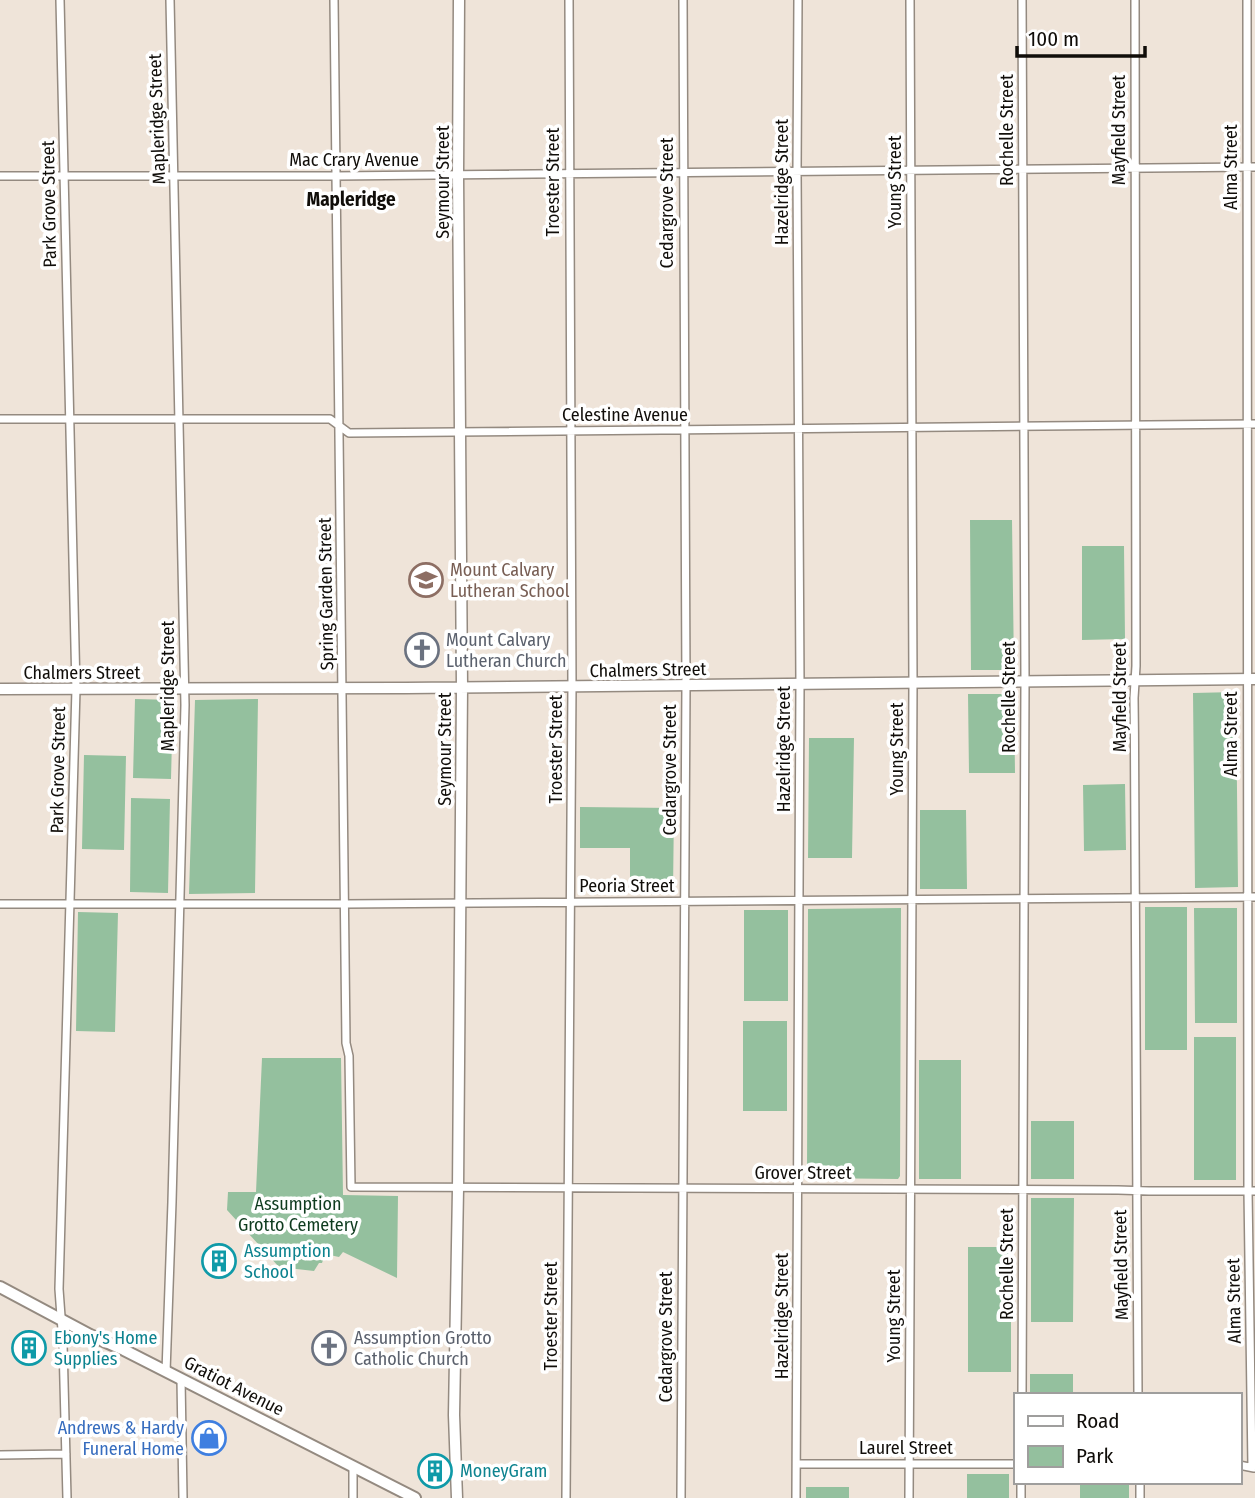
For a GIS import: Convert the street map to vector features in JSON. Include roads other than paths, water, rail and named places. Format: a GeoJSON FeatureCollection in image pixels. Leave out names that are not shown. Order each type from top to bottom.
{"type":"FeatureCollection","features":[{"type":"Feature","properties":{"kind":"main road","name":"Gratiot Avenue"},"geometry":{"type":"LineString","coordinates":[[0,1287],[415,1498]]}},
{"type":"Feature","properties":{"kind":"street","name":"Park Grove Street"},"geometry":{"type":"LineString","coordinates":[[60,0],[76,689],[59,1289],[67,1498]]}},
{"type":"Feature","properties":{"kind":"street","name":"Mapleridge Street"},"geometry":{"type":"LineString","coordinates":[[166,1372],[173,1202],[185,689],[170,0]]}},
{"type":"Feature","properties":{"kind":"street","name":"Spring Garden Street"},"geometry":{"type":"LineString","coordinates":[[334,0],[346,1043],[349,1056],[351,1188]]}},
{"type":"Feature","properties":{"kind":"street","name":"Seymour Street"},"geometry":{"type":"LineString","coordinates":[[457,1498],[454,1415],[461,687],[459,0]]}},
{"type":"Feature","properties":{"kind":"street","name":"Troester Street"},"geometry":{"type":"LineString","coordinates":[[566,1498],[572,687],[569,0]]}},
{"type":"Feature","properties":{"kind":"street","name":"Cedargrove Street"},"geometry":{"type":"LineString","coordinates":[[681,1498],[686,685],[683,0]]}},
{"type":"Feature","properties":{"kind":"street","name":"Hazelridge Street"},"geometry":{"type":"LineString","coordinates":[[796,1498],[800,901],[797,0]]}},
{"type":"Feature","properties":{"kind":"street","name":"Young Street"},"geometry":{"type":"LineString","coordinates":[[909,1498],[913,683],[910,0]]}},
{"type":"Feature","properties":{"kind":"street","name":"Rochelle Street"},"geometry":{"type":"LineString","coordinates":[[1022,1393],[1025,682],[1023,0]]}},
{"type":"Feature","properties":{"kind":"street","name":"Mayfield Street"},"geometry":{"type":"LineString","coordinates":[[1135,0],[1135,1191],[1138,1393]]}},
{"type":"Feature","properties":{"kind":"street","name":"Alma Street"},"geometry":{"type":"LineString","coordinates":[[1247,0],[1251,167],[1253,1468]]}},
{"type":"Feature","properties":{"kind":"street","name":"Mac Crary Avenue"},"geometry":{"type":"LineString","coordinates":[[0,176],[336,176],[1251,167]]}},
{"type":"Feature","properties":{"kind":"street","name":"Celestine Avenue"},"geometry":{"type":"LineString","coordinates":[[0,419],[330,419],[349,433],[1251,424]]}},
{"type":"Feature","properties":{"kind":"street","name":"Chalmers Street"},"geometry":{"type":"LineString","coordinates":[[0,689],[343,689],[1251,680]]}},
{"type":"Feature","properties":{"kind":"street","name":"Peoria Street"},"geometry":{"type":"LineString","coordinates":[[0,904],[1252,897]]}},
{"type":"Feature","properties":{"kind":"street","name":"Grover Street"},"geometry":{"type":"LineString","coordinates":[[351,1188],[1251,1191]]}},
{"type":"Feature","properties":{"kind":"street"},"geometry":{"type":"LineString","coordinates":[[181,1379],[183,1498]]}},
{"type":"Feature","properties":{"kind":"street"},"geometry":{"type":"LineString","coordinates":[[0,1455],[66,1454]]}},
{"type":"Feature","properties":{"kind":"street","name":"Laurel Street"},"geometry":{"type":"LineString","coordinates":[[797,1464],[1014,1464]]}},
{"type":"Feature","properties":{"kind":"street"},"geometry":{"type":"LineString","coordinates":[[353,1467],[353,1498]]}},
{"type":"Feature","properties":{"kind":"place","name":"Mount Calvary Lutheran School"},"geometry":{"type":"Point","coordinates":[426,580]}},
{"type":"Feature","properties":{"kind":"place","name":"Mount Calvary Lutheran Church"},"geometry":{"type":"Point","coordinates":[422,650]}},
{"type":"Feature","properties":{"kind":"place","name":"Assumption School"},"geometry":{"type":"Point","coordinates":[219,1261]}},
{"type":"Feature","properties":{"kind":"place","name":"Ebony's Home Supplies"},"geometry":{"type":"Point","coordinates":[29,1348]}},
{"type":"Feature","properties":{"kind":"place","name":"Assumption Grotto Catholic Church"},"geometry":{"type":"Point","coordinates":[329,1348]}},
{"type":"Feature","properties":{"kind":"place","name":"Andrews & Hardy Funeral Home"},"geometry":{"type":"Point","coordinates":[209,1438]}},
{"type":"Feature","properties":{"kind":"place","name":"MoneyGram"},"geometry":{"type":"Point","coordinates":[435,1471]}},
{"type":"Feature","properties":{"kind":"district","name":"Mapleridge"},"geometry":{"type":"Point","coordinates":[351,199]}},
{"type":"Feature","properties":{"kind":"park label","name":"Assumption Grotto Cemetery"},"geometry":{"type":"Point","coordinates":[298,1214]}}]}
